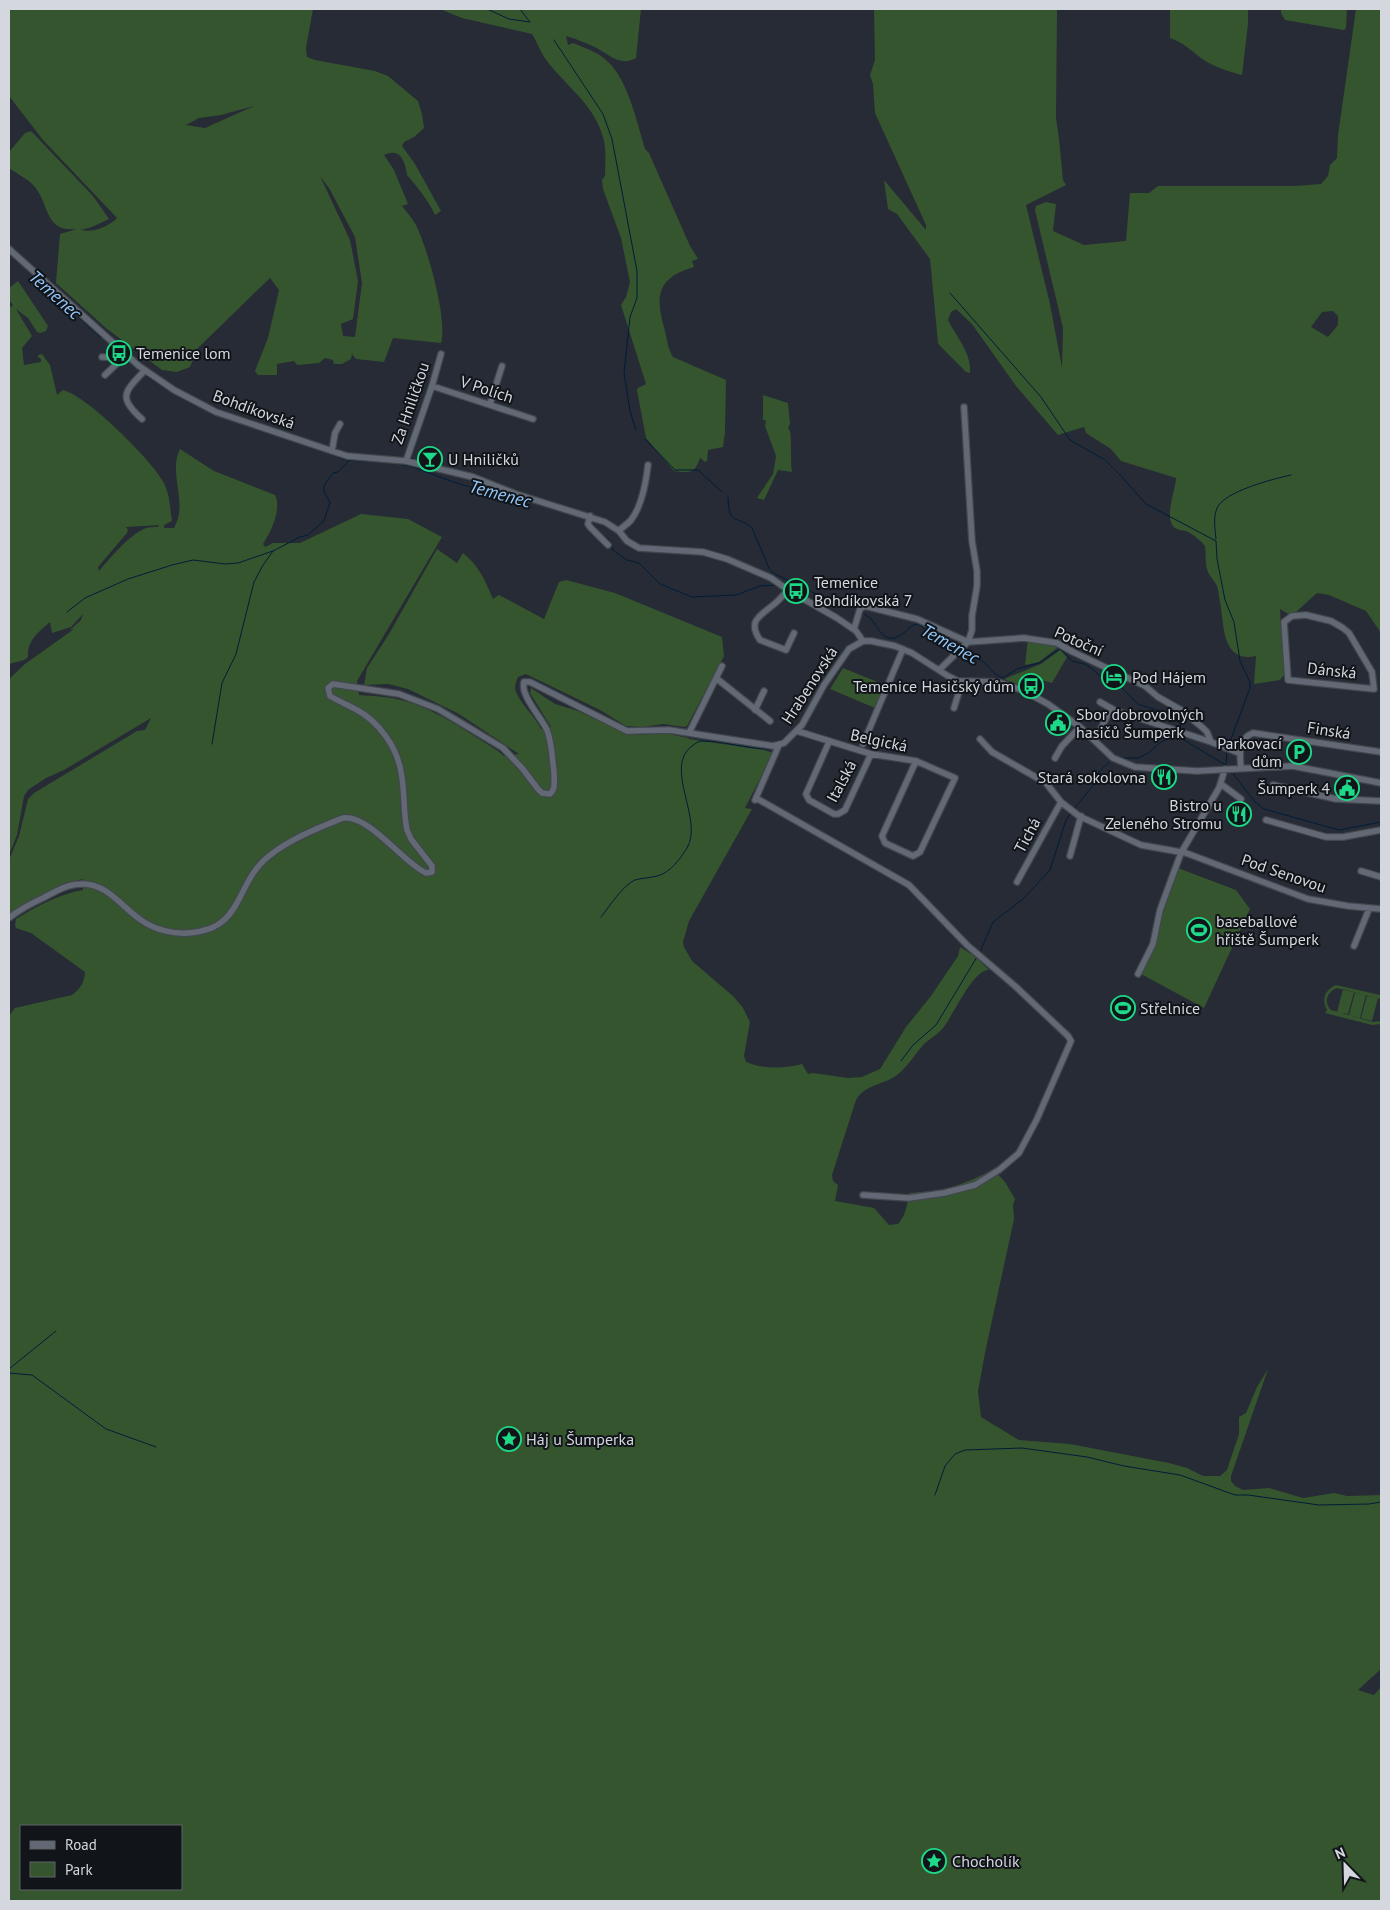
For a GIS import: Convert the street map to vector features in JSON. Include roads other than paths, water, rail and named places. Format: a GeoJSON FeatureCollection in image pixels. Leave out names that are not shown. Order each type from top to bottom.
{"type":"FeatureCollection","features":[{"type":"Feature","properties":{"kind":"street","name":"Bohdíkovská"},"geometry":{"type":"LineString","coordinates":[[9,249],[124,357],[144,372],[174,390],[216,412],[347,456],[406,461],[473,477],[589,520],[606,522],[619,531],[627,541],[639,548],[703,552],[727,558],[771,578],[854,629],[863,641]]}},
{"type":"Feature","properties":{"kind":"street","name":"Za Hniličkou"},"geometry":{"type":"LineString","coordinates":[[406,461],[441,354]]}},
{"type":"Feature","properties":{"kind":"street"},"geometry":{"type":"LineString","coordinates":[[102,357],[124,357]]}},
{"type":"Feature","properties":{"kind":"street"},"geometry":{"type":"LineString","coordinates":[[105,375],[124,357]]}},
{"type":"Feature","properties":{"kind":"street"},"geometry":{"type":"LineString","coordinates":[[490,404],[502,366]]}},
{"type":"Feature","properties":{"kind":"street"},"geometry":{"type":"LineString","coordinates":[[142,419],[127,402],[126,393],[129,386],[144,372]]}},
{"type":"Feature","properties":{"kind":"street","name":"V Polích"},"geometry":{"type":"LineString","coordinates":[[432,386],[534,419]]}},
{"type":"Feature","properties":{"kind":"street"},"geometry":{"type":"LineString","coordinates":[[939,670],[968,642],[972,630],[972,616],[977,586],[977,571],[972,541],[964,407]]}},
{"type":"Feature","properties":{"kind":"street"},"geometry":{"type":"LineString","coordinates":[[332,450],[335,433],[340,424]]}},
{"type":"Feature","properties":{"kind":"street"},"geometry":{"type":"LineString","coordinates":[[619,531],[631,521],[636,511],[643,492],[648,465]]}},
{"type":"Feature","properties":{"kind":"street","name":"Bohdíkovská"},"geometry":{"type":"LineString","coordinates":[[589,520],[608,545]]}},
{"type":"Feature","properties":{"kind":"street"},"geometry":{"type":"LineString","coordinates":[[788,590],[759,615],[754,626],[760,640],[786,650],[794,633]]}},
{"type":"Feature","properties":{"kind":"street","name":"Potoční"},"geometry":{"type":"LineString","coordinates":[[854,629],[861,607],[867,606],[917,619],[968,642],[1024,638],[1057,643],[1145,686],[1196,722],[1207,732],[1211,742]]}},
{"type":"Feature","properties":{"kind":"street","name":"Dánská"},"geometry":{"type":"LineString","coordinates":[[1306,615],[1331,622],[1343,628],[1349,633],[1372,672],[1374,689],[1288,680],[1284,622],[1292,616],[1306,615]]}},
{"type":"Feature","properties":{"kind":"street"},"geometry":{"type":"LineString","coordinates":[[863,641],[879,642],[903,649],[953,679],[962,682],[992,681],[1012,686],[1048,704],[1080,727],[1113,758],[1135,767],[1173,770],[1293,766],[1381,783]]}},
{"type":"Feature","properties":{"kind":"street","name":"Hrabenovská"},"geometry":{"type":"LineString","coordinates":[[779,745],[787,741],[797,731],[811,712],[830,676],[845,654],[852,646],[863,641]]}},
{"type":"Feature","properties":{"kind":"street"},"geometry":{"type":"LineString","coordinates":[[863,744],[903,649]]}},
{"type":"Feature","properties":{"kind":"street"},"geometry":{"type":"LineString","coordinates":[[689,733],[722,666]]}},
{"type":"Feature","properties":{"kind":"street"},"geometry":{"type":"LineString","coordinates":[[716,678],[770,721]]}},
{"type":"Feature","properties":{"kind":"street"},"geometry":{"type":"LineString","coordinates":[[9,918],[17,911],[51,894],[68,886],[80,884],[101,888],[146,924],[177,933],[203,930],[223,922],[232,914],[251,876],[268,856],[293,841],[343,818],[350,817],[360,821],[400,852],[415,867],[426,873],[432,872],[432,866],[419,850],[407,830],[402,772],[393,749],[382,731],[371,720],[359,711],[330,696],[328,688],[333,684],[398,694],[438,708],[503,748],[538,789],[546,794],[550,794],[554,788],[551,744],[544,724],[523,689],[524,682],[530,682],[627,731],[669,730],[763,745],[779,745],[756,799],[909,885],[965,944],[1015,986],[1071,1041],[1037,1119],[1019,1152],[999,1170],[975,1185],[944,1192],[909,1198],[863,1195]]}},
{"type":"Feature","properties":{"kind":"street"},"geometry":{"type":"LineString","coordinates":[[954,708],[962,682]]}},
{"type":"Feature","properties":{"kind":"street"},"geometry":{"type":"LineString","coordinates":[[755,710],[764,691]]}},
{"type":"Feature","properties":{"kind":"street"},"geometry":{"type":"LineString","coordinates":[[1100,702],[1111,708],[1239,753],[1239,768]]}},
{"type":"Feature","properties":{"kind":"street"},"geometry":{"type":"LineString","coordinates":[[1095,740],[1111,708]]}},
{"type":"Feature","properties":{"kind":"street"},"geometry":{"type":"LineString","coordinates":[[1055,758],[1062,746],[1080,727]]}},
{"type":"Feature","properties":{"kind":"street","name":"Belgická"},"geometry":{"type":"LineString","coordinates":[[797,731],[871,754],[916,762],[955,778],[917,856],[909,855],[885,843],[882,836],[916,762]]}},
{"type":"Feature","properties":{"kind":"street","name":"Finská"},"geometry":{"type":"LineString","coordinates":[[1239,753],[1240,746],[1248,735],[1255,733],[1381,752]]}},
{"type":"Feature","properties":{"kind":"street","name":"Pod Senovou"},"geometry":{"type":"LineString","coordinates":[[980,738],[992,752],[1046,783],[1061,802],[1081,816],[1140,845],[1194,856],[1308,899],[1348,906],[1381,909]]}},
{"type":"Feature","properties":{"kind":"street","name":"Italská"},"geometry":{"type":"LineString","coordinates":[[829,742],[806,794],[809,800],[834,814],[845,810],[871,754]]}},
{"type":"Feature","properties":{"kind":"street"},"geometry":{"type":"LineString","coordinates":[[1138,974],[1154,944],[1160,910],[1181,852],[1221,784],[1226,769]]}},
{"type":"Feature","properties":{"kind":"street"},"geometry":{"type":"LineString","coordinates":[[1221,784],[1242,799]]}},
{"type":"Feature","properties":{"kind":"street"},"geometry":{"type":"LineString","coordinates":[[1273,785],[1336,798],[1381,801]]}},
{"type":"Feature","properties":{"kind":"street","name":"Tichá"},"geometry":{"type":"LineString","coordinates":[[1017,882],[1061,802]]}},
{"type":"Feature","properties":{"kind":"street"},"geometry":{"type":"LineString","coordinates":[[1070,856],[1081,816]]}},
{"type":"Feature","properties":{"kind":"street"},"geometry":{"type":"LineString","coordinates":[[1266,820],[1326,836],[1343,837],[1381,830]]}},
{"type":"Feature","properties":{"kind":"street"},"geometry":{"type":"LineString","coordinates":[[1361,871],[1381,877]]}},
{"type":"Feature","properties":{"kind":"street"},"geometry":{"type":"LineString","coordinates":[[1354,946],[1369,908]]}},
{"type":"Feature","properties":{"kind":"waterway"},"geometry":{"type":"LineString","coordinates":[[487,9],[509,19],[530,22]]}},
{"type":"Feature","properties":{"kind":"waterway"},"geometry":{"type":"LineString","coordinates":[[520,9],[529,21]]}},
{"type":"Feature","properties":{"kind":"waterway"},"geometry":{"type":"LineString","coordinates":[[554,40],[603,114],[612,139],[637,271],[637,298],[630,317],[624,373],[630,411],[636,430]]}},
{"type":"Feature","properties":{"kind":"waterway","name":"Temenec"},"geometry":{"type":"LineString","coordinates":[[9,253],[100,337]]}},
{"type":"Feature","properties":{"kind":"waterway"},"geometry":{"type":"LineString","coordinates":[[950,293],[1041,397],[1070,440],[1105,460],[1146,504],[1216,541],[1217,559],[1225,600],[1234,622],[1240,661],[1250,682],[1250,688],[1228,747]]}},
{"type":"Feature","properties":{"kind":"waterway","name":"Temenec"},"geometry":{"type":"LineString","coordinates":[[126,360],[141,371]]}},
{"type":"Feature","properties":{"kind":"waterway","name":"Temenec"},"geometry":{"type":"LineString","coordinates":[[144,374],[198,406],[294,441]]}},
{"type":"Feature","properties":{"kind":"waterway"},"geometry":{"type":"LineString","coordinates":[[645,439],[675,470],[698,470],[722,492]]}},
{"type":"Feature","properties":{"kind":"waterway","name":"Temenec"},"geometry":{"type":"LineString","coordinates":[[322,451],[346,460],[396,463],[413,467],[466,486],[493,490],[530,501]]}},
{"type":"Feature","properties":{"kind":"waterway"},"geometry":{"type":"LineString","coordinates":[[212,744],[222,683],[236,654],[254,582],[273,551],[300,537],[308,535],[324,521],[330,502],[324,490],[325,484],[333,473],[338,472],[349,461]]}},
{"type":"Feature","properties":{"kind":"waterway"},"geometry":{"type":"LineString","coordinates":[[1216,539],[1215,516],[1217,508],[1229,496],[1273,479],[1291,475]]}},
{"type":"Feature","properties":{"kind":"waterway"},"geometry":{"type":"LineString","coordinates":[[728,497],[730,513],[734,518],[752,528],[769,568],[773,573],[820,596],[844,602],[859,609]]}},
{"type":"Feature","properties":{"kind":"waterway","name":"Temenec"},"geometry":{"type":"LineString","coordinates":[[602,535],[609,540],[613,550],[627,560],[639,563],[660,584],[692,597],[736,595],[760,586],[776,585]]}},
{"type":"Feature","properties":{"kind":"waterway"},"geometry":{"type":"LineString","coordinates":[[67,612],[85,598],[128,579],[172,565],[193,560],[225,564],[238,563],[273,551]]}},
{"type":"Feature","properties":{"kind":"waterway","name":"Temenec"},"geometry":{"type":"LineString","coordinates":[[862,612],[889,638],[899,636],[913,625],[918,624],[955,651]]}},
{"type":"Feature","properties":{"kind":"waterway","name":"Temenec"},"geometry":{"type":"LineString","coordinates":[[960,654],[980,660],[999,677],[1003,678],[1017,669],[1039,663],[1060,649],[1072,661],[1090,667],[1106,681],[1110,681],[1122,688],[1138,704],[1168,714],[1180,723],[1181,731]]}},
{"type":"Feature","properties":{"kind":"waterway","name":"Temenec"},"geometry":{"type":"LineString","coordinates":[[1182,734],[1184,740],[1227,766]]}},
{"type":"Feature","properties":{"kind":"waterway"},"geometry":{"type":"LineString","coordinates":[[1120,758],[1138,758],[1148,753],[1161,742],[1176,735],[1183,739]]}},
{"type":"Feature","properties":{"kind":"waterway"},"geometry":{"type":"LineString","coordinates":[[601,917],[621,891],[630,883],[637,879],[657,876],[666,872],[678,861],[687,848],[691,836],[691,823],[681,767],[684,755],[692,746],[702,741],[774,749]]}},
{"type":"Feature","properties":{"kind":"waterway"},"geometry":{"type":"LineString","coordinates":[[1226,764],[1227,750]]}},
{"type":"Feature","properties":{"kind":"waterway"},"geometry":{"type":"LineString","coordinates":[[1073,810],[1092,787],[1099,772],[1111,760]]}},
{"type":"Feature","properties":{"kind":"waterway","name":"Temenec"},"geometry":{"type":"LineString","coordinates":[[1231,771],[1255,802],[1264,809],[1339,830],[1381,822]]}},
{"type":"Feature","properties":{"kind":"waterway"},"geometry":{"type":"LineString","coordinates":[[980,952],[993,922],[1023,899],[1050,870],[1066,820],[1071,813]]}},
{"type":"Feature","properties":{"kind":"waterway"},"geometry":{"type":"LineString","coordinates":[[901,1061],[913,1045],[936,1025],[977,957]]}},
{"type":"Feature","properties":{"kind":"waterway"},"geometry":{"type":"LineString","coordinates":[[9,1369],[56,1331]]}},
{"type":"Feature","properties":{"kind":"waterway"},"geometry":{"type":"LineString","coordinates":[[9,1373],[32,1375],[106,1429],[156,1447]]}},
{"type":"Feature","properties":{"kind":"waterway"},"geometry":{"type":"LineString","coordinates":[[935,1495],[945,1466],[955,1454],[965,1450],[1022,1448],[1087,1457],[1124,1466],[1180,1475],[1235,1495],[1248,1495],[1319,1505],[1381,1502]]}},
{"type":"Feature","properties":{"kind":"place","name":"Temenice lom"},"geometry":{"type":"Point","coordinates":[119,353]}},
{"type":"Feature","properties":{"kind":"place","name":"U Hniličků"},"geometry":{"type":"Point","coordinates":[430,459]}},
{"type":"Feature","properties":{"kind":"place","name":"Temenice Bohdíkovská 7"},"geometry":{"type":"Point","coordinates":[796,591]}},
{"type":"Feature","properties":{"kind":"place","name":"Pod Hájem"},"geometry":{"type":"Point","coordinates":[1114,677]}},
{"type":"Feature","properties":{"kind":"place","name":"Temenice Hasičský dům"},"geometry":{"type":"Point","coordinates":[1031,686]}},
{"type":"Feature","properties":{"kind":"place","name":"Sbor dobrovolných hasičů Šumperk"},"geometry":{"type":"Point","coordinates":[1058,723]}},
{"type":"Feature","properties":{"kind":"place","name":"Parkovací dům"},"geometry":{"type":"Point","coordinates":[1299,752]}},
{"type":"Feature","properties":{"kind":"place","name":"Stará sokolovna"},"geometry":{"type":"Point","coordinates":[1164,777]}},
{"type":"Feature","properties":{"kind":"place","name":"Šumperk 4"},"geometry":{"type":"Point","coordinates":[1347,788]}},
{"type":"Feature","properties":{"kind":"place","name":"Bistro u Zeleného Stromu"},"geometry":{"type":"Point","coordinates":[1239,814]}},
{"type":"Feature","properties":{"kind":"place","name":"baseballové hřiště Šumperk"},"geometry":{"type":"Point","coordinates":[1199,930]}},
{"type":"Feature","properties":{"kind":"place","name":"Střelnice"},"geometry":{"type":"Point","coordinates":[1123,1008]}},
{"type":"Feature","properties":{"kind":"place","name":"Háj u Šumperka"},"geometry":{"type":"Point","coordinates":[509,1439]}},
{"type":"Feature","properties":{"kind":"place","name":"Chocholík"},"geometry":{"type":"Point","coordinates":[934,1861]}}]}
